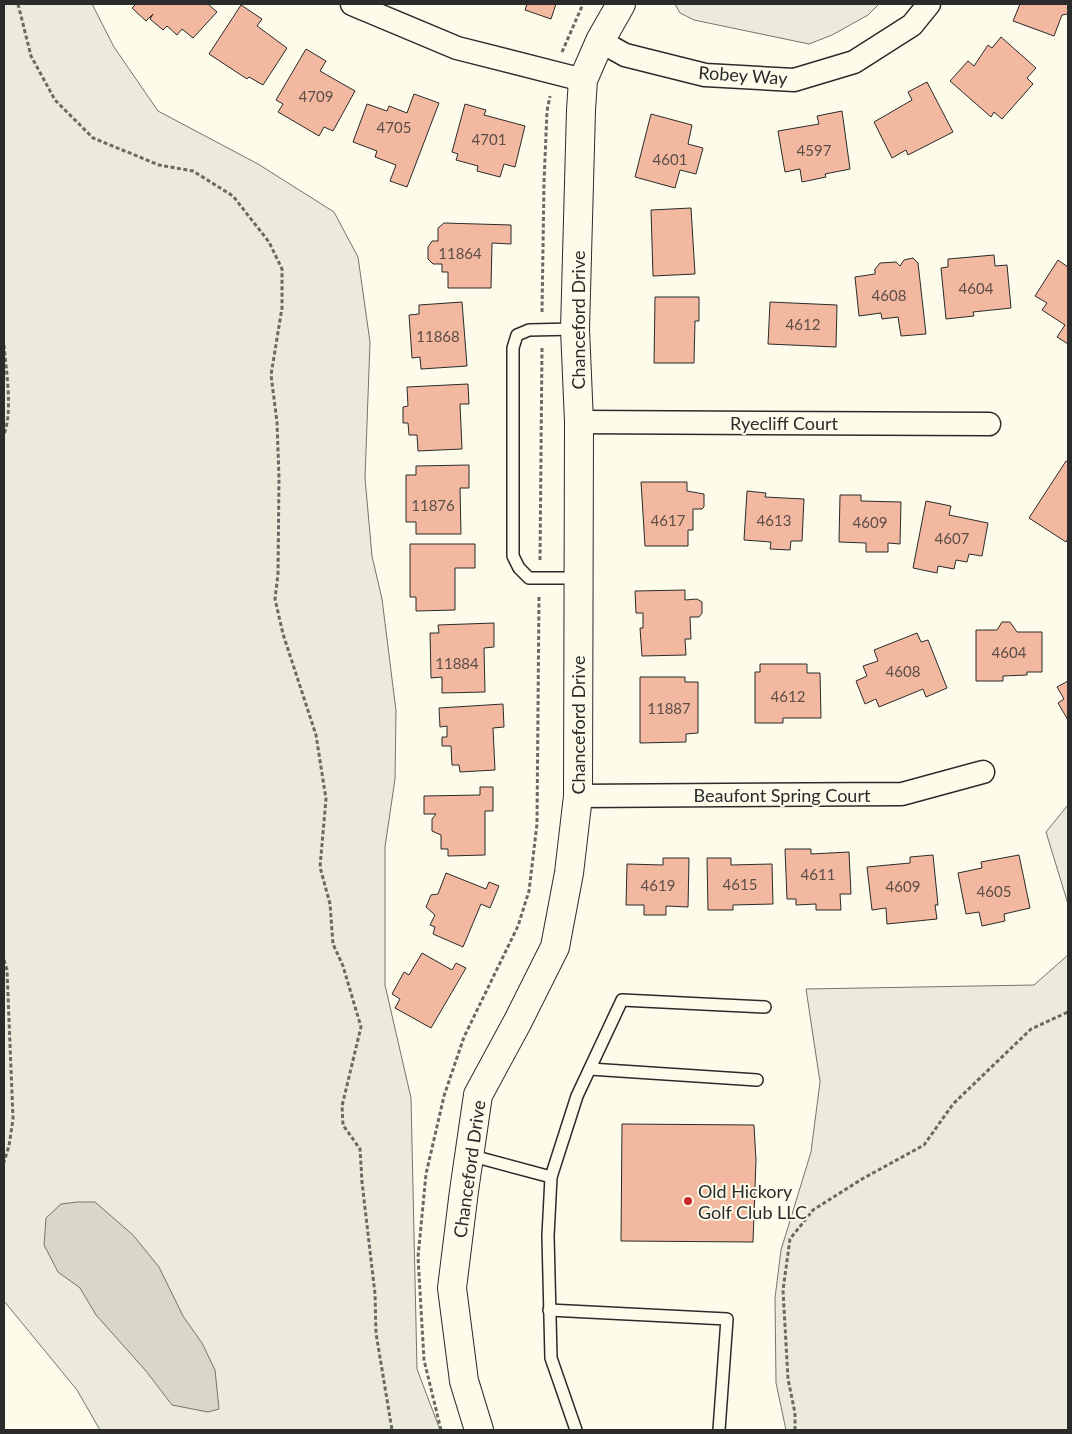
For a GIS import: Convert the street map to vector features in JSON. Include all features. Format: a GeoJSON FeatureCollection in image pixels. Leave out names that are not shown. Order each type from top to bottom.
{"type":"FeatureCollection","features":[{"type":"Feature","properties":{"kind":"street"},"geometry":{"type":"LineString","coordinates":[[352,4],[457,48],[583,80]]}},
{"type":"Feature","properties":{"kind":"street","name":"Chanceford Drive"},"geometry":{"type":"LineString","coordinates":[[479,1430],[464,1381],[452,1288],[478,1095],[555,947],[569,873],[578,796],[579,422],[575,329],[583,80],[600,41],[621,4]]}},
{"type":"Feature","properties":{"kind":"street","name":"Robey Way"},"geometry":{"type":"LineString","coordinates":[[600,41],[625,55],[705,75],[794,80],[854,62],[912,24],[929,4]]}},
{"type":"Feature","properties":{"kind":"street","name":"Ryecliff Court"},"geometry":{"type":"LineString","coordinates":[[579,422],[989,424]]}},
{"type":"Feature","properties":{"kind":"street","name":"Beaufont Spring Court"},"geometry":{"type":"LineString","coordinates":[[578,796],[902,794],[983,772]]}},
{"type":"Feature","properties":{"kind":"lane"},"geometry":{"type":"LineString","coordinates":[[575,329],[530,330],[516,335],[513,348],[513,556],[518,568],[529,578],[579,578]]}},
{"type":"Feature","properties":{"kind":"lane"},"geometry":{"type":"LineString","coordinates":[[576,1430],[551,1358],[548,1236],[551,1177],[577,1096],[622,1000],[764,1007]]}},
{"type":"Feature","properties":{"kind":"lane"},"geometry":{"type":"LineString","coordinates":[[590,1068],[757,1080]]}},
{"type":"Feature","properties":{"kind":"lane"},"geometry":{"type":"LineString","coordinates":[[469,1155],[551,1177]]}},
{"type":"Feature","properties":{"kind":"lane"},"geometry":{"type":"LineString","coordinates":[[549,1310],[727,1319],[719,1430]]}},
{"type":"Feature","properties":{"kind":"path"},"geometry":{"type":"LineString","coordinates":[[18,4],[31,56],[55,100],[93,138],[159,165],[194,171],[233,196],[269,242],[282,269],[282,308],[271,375],[278,422],[280,478],[276,599],[283,634],[316,735],[326,799],[320,867],[330,904],[333,944],[343,966],[361,1027],[342,1106],[342,1125],[360,1149],[375,1294],[376,1333],[392,1430]]}},
{"type":"Feature","properties":{"kind":"path"},"geometry":{"type":"LineString","coordinates":[[441,1430],[424,1360],[418,1257],[426,1174],[444,1096],[464,1037],[518,926],[529,891],[537,824],[542,330],[547,110],[563,47],[583,4]]}},
{"type":"Feature","properties":{"kind":"path"},"geometry":{"type":"LineString","coordinates":[[4,345],[8,424],[4,434]]}},
{"type":"Feature","properties":{"kind":"path"},"geometry":{"type":"LineString","coordinates":[[4,960],[7,970],[13,1119],[4,1162]]}},
{"type":"Feature","properties":{"kind":"path"},"geometry":{"type":"LineString","coordinates":[[795,1430],[795,1413],[788,1379],[783,1290],[790,1239],[813,1210],[862,1179],[924,1145],[953,1104],[1031,1029],[1068,1012]]}},
{"type":"Feature","properties":{"kind":"shaded area"},"geometry":{"type":"Polygon","coordinates":[[[4,4],[92,4],[114,47],[158,111],[258,164],[334,212],[358,257],[370,342],[365,478],[372,556],[382,599],[396,711],[395,779],[385,847],[385,985],[411,1098],[417,1369],[440,1430],[100,1430],[77,1390],[4,1301],[4,4]]]}},
{"type":"Feature","properties":{"kind":"shaded area"},"geometry":{"type":"Polygon","coordinates":[[[675,4],[879,4],[868,15],[832,35],[809,44],[694,20],[680,13],[675,4]]]}},
{"type":"Feature","properties":{"kind":"shaded area"},"geometry":{"type":"Polygon","coordinates":[[[1068,805],[1068,904],[1046,832],[1068,805]]]}},
{"type":"Feature","properties":{"kind":"shaded area"},"geometry":{"type":"Polygon","coordinates":[[[1068,955],[1068,1430],[786,1430],[776,1383],[775,1298],[781,1250],[811,1152],[820,1082],[806,989],[1034,985],[1068,955]]]}},
{"type":"Feature","properties":{"kind":"shaded area"},"geometry":{"type":"Polygon","coordinates":[[[95,1202],[133,1235],[159,1267],[183,1316],[202,1343],[215,1370],[219,1409],[208,1412],[172,1405],[146,1371],[96,1315],[80,1288],[58,1272],[44,1245],[46,1218],[61,1204],[95,1202]]]}},
{"type":"Feature","properties":{"kind":"building"},"geometry":{"type":"Polygon","coordinates":[[[136,4],[208,4],[217,12],[193,38],[182,29],[177,35],[167,26],[163,30],[150,19],[153,14],[146,21],[132,8],[136,4]]]}},
{"type":"Feature","properties":{"kind":"building"},"geometry":{"type":"Polygon","coordinates":[[[527,4],[556,4],[551,19],[525,10],[527,4]]]}},
{"type":"Feature","properties":{"kind":"building"},"geometry":{"type":"Polygon","coordinates":[[[1020,4],[1068,4],[1068,14],[1062,15],[1054,36],[1013,21],[1020,4]]]}},
{"type":"Feature","properties":{"kind":"building"},"geometry":{"type":"Polygon","coordinates":[[[241,5],[262,19],[257,26],[287,48],[263,85],[249,77],[247,79],[209,54],[241,5]]]}},
{"type":"Feature","properties":{"kind":"building"},"geometry":{"type":"Polygon","coordinates":[[[1001,37],[1036,68],[1027,78],[1033,84],[1002,119],[994,112],[991,117],[950,81],[968,61],[974,66],[988,45],[992,48],[1001,37]]]}},
{"type":"Feature","properties":{"kind":"building"},"geometry":{"type":"Polygon","coordinates":[[[306,49],[326,61],[320,71],[355,91],[333,131],[324,127],[319,136],[278,112],[283,104],[276,100],[306,49]]]}},
{"type":"Feature","properties":{"kind":"building"},"geometry":{"type":"Polygon","coordinates":[[[927,82],[953,132],[908,155],[906,150],[892,158],[874,122],[912,100],[908,92],[927,82]]]}},
{"type":"Feature","properties":{"kind":"building"},"geometry":{"type":"Polygon","coordinates":[[[414,94],[439,103],[407,187],[390,181],[396,165],[375,157],[377,151],[353,142],[367,104],[387,111],[389,106],[407,113],[414,94]]]}},
{"type":"Feature","properties":{"kind":"building"},"geometry":{"type":"Polygon","coordinates":[[[465,104],[486,110],[484,115],[525,126],[515,167],[504,164],[500,177],[477,171],[478,166],[456,160],[458,154],[452,152],[465,104]]]}},
{"type":"Feature","properties":{"kind":"building"},"geometry":{"type":"Polygon","coordinates":[[[842,111],[850,169],[825,174],[826,177],[802,182],[800,169],[785,172],[778,131],[819,124],[817,116],[842,111]]]}},
{"type":"Feature","properties":{"kind":"building"},"geometry":{"type":"Polygon","coordinates":[[[651,114],[692,125],[688,144],[703,148],[696,174],[680,170],[675,188],[635,177],[651,114]]]}},
{"type":"Feature","properties":{"kind":"building"},"geometry":{"type":"Polygon","coordinates":[[[691,208],[695,274],[653,276],[651,210],[691,208]]]}},
{"type":"Feature","properties":{"kind":"building"},"geometry":{"type":"Polygon","coordinates":[[[444,223],[511,225],[511,244],[492,243],[491,288],[448,288],[448,272],[442,272],[442,264],[433,264],[428,259],[428,247],[432,241],[438,241],[438,228],[444,223]]]}},
{"type":"Feature","properties":{"kind":"building"},"geometry":{"type":"Polygon","coordinates":[[[994,255],[995,266],[1007,265],[1011,308],[973,312],[974,316],[946,319],[941,268],[948,267],[948,259],[994,255]]]}},
{"type":"Feature","properties":{"kind":"building"},"geometry":{"type":"Polygon","coordinates":[[[913,258],[918,263],[926,334],[901,336],[898,317],[882,319],[881,313],[859,316],[855,277],[875,274],[875,269],[880,263],[896,262],[900,266],[904,260],[913,258]]]}},
{"type":"Feature","properties":{"kind":"building"},"geometry":{"type":"Polygon","coordinates":[[[1058,260],[1068,267],[1068,344],[1057,337],[1065,325],[1042,310],[1047,303],[1035,296],[1058,260]]]}},
{"type":"Feature","properties":{"kind":"building"},"geometry":{"type":"Polygon","coordinates":[[[655,297],[699,297],[699,321],[695,321],[694,363],[654,363],[655,297]]]}},
{"type":"Feature","properties":{"kind":"building"},"geometry":{"type":"Polygon","coordinates":[[[462,302],[467,366],[421,369],[420,357],[412,358],[409,315],[419,314],[419,305],[462,302]]]}},
{"type":"Feature","properties":{"kind":"building"},"geometry":{"type":"Polygon","coordinates":[[[770,302],[837,305],[836,347],[768,344],[770,302]]]}},
{"type":"Feature","properties":{"kind":"building"},"geometry":{"type":"Polygon","coordinates":[[[468,384],[469,404],[460,404],[462,449],[418,451],[417,435],[409,435],[408,423],[403,423],[403,407],[408,406],[407,387],[468,384]]]}},
{"type":"Feature","properties":{"kind":"building"},"geometry":{"type":"Polygon","coordinates":[[[1066,461],[1068,462],[1068,538],[1066,542],[1029,518],[1066,461]]]}},
{"type":"Feature","properties":{"kind":"building"},"geometry":{"type":"Polygon","coordinates":[[[469,465],[469,488],[460,488],[461,534],[416,534],[416,522],[406,522],[406,475],[416,475],[416,466],[469,465]]]}},
{"type":"Feature","properties":{"kind":"building"},"geometry":{"type":"Polygon","coordinates":[[[641,482],[687,482],[687,491],[704,494],[704,507],[702,509],[693,509],[693,530],[688,530],[688,546],[645,546],[641,482]]]}},
{"type":"Feature","properties":{"kind":"building"},"geometry":{"type":"Polygon","coordinates":[[[747,491],[766,493],[765,497],[804,499],[802,541],[791,541],[790,550],[770,549],[771,542],[744,540],[747,491]]]}},
{"type":"Feature","properties":{"kind":"building"},"geometry":{"type":"Polygon","coordinates":[[[840,495],[861,495],[861,501],[901,502],[900,544],[888,543],[888,552],[866,552],[866,543],[839,542],[840,495]]]}},
{"type":"Feature","properties":{"kind":"building"},"geometry":{"type":"Polygon","coordinates":[[[926,501],[951,506],[949,515],[988,523],[982,556],[969,554],[967,562],[956,560],[954,569],[938,566],[937,573],[913,568],[926,501]]]}},
{"type":"Feature","properties":{"kind":"building"},"geometry":{"type":"Polygon","coordinates":[[[410,544],[475,544],[475,568],[455,568],[455,610],[416,611],[416,597],[410,597],[410,544]]]}},
{"type":"Feature","properties":{"kind":"building"},"geometry":{"type":"Polygon","coordinates":[[[685,590],[685,600],[697,599],[702,602],[702,613],[699,617],[690,617],[691,639],[685,639],[686,655],[642,656],[640,628],[643,628],[643,613],[636,613],[635,591],[685,590]]]}},
{"type":"Feature","properties":{"kind":"building"},"geometry":{"type":"Polygon","coordinates":[[[1002,622],[1010,622],[1017,632],[1042,632],[1042,672],[1027,672],[1027,675],[1003,676],[1003,681],[976,681],[976,630],[997,630],[1002,622]]]}},
{"type":"Feature","properties":{"kind":"building"},"geometry":{"type":"Polygon","coordinates":[[[494,623],[494,647],[484,648],[485,692],[442,693],[442,677],[431,678],[430,633],[439,633],[438,625],[494,623]]]}},
{"type":"Feature","properties":{"kind":"building"},"geometry":{"type":"Polygon","coordinates":[[[917,633],[921,642],[928,640],[947,688],[926,697],[923,689],[879,707],[876,699],[865,704],[856,681],[867,676],[863,666],[878,661],[874,650],[917,633]]]}},
{"type":"Feature","properties":{"kind":"building"},"geometry":{"type":"Polygon","coordinates":[[[760,664],[807,664],[807,673],[820,673],[821,718],[783,718],[783,723],[755,723],[755,672],[760,672],[760,664]]]}},
{"type":"Feature","properties":{"kind":"building"},"geometry":{"type":"Polygon","coordinates":[[[640,677],[685,677],[685,682],[698,682],[698,733],[686,734],[686,742],[640,743],[640,677]]]}},
{"type":"Feature","properties":{"kind":"building"},"geometry":{"type":"Polygon","coordinates":[[[1068,681],[1068,720],[1058,703],[1064,699],[1057,687],[1068,681]]]}},
{"type":"Feature","properties":{"kind":"building"},"geometry":{"type":"Polygon","coordinates":[[[503,704],[504,727],[493,728],[495,770],[460,772],[459,765],[452,765],[451,746],[442,746],[442,737],[447,737],[447,726],[440,727],[439,708],[503,704]]]}},
{"type":"Feature","properties":{"kind":"building"},"geometry":{"type":"Polygon","coordinates":[[[480,787],[493,787],[493,811],[485,811],[485,855],[448,856],[448,849],[441,849],[441,835],[432,831],[432,819],[436,814],[424,814],[424,796],[480,795],[480,787]]]}},
{"type":"Feature","properties":{"kind":"building"},"geometry":{"type":"Polygon","coordinates":[[[785,849],[811,849],[811,854],[849,852],[851,894],[840,894],[841,910],[816,910],[816,904],[796,905],[796,899],[787,899],[785,849]]]}},
{"type":"Feature","properties":{"kind":"building"},"geometry":{"type":"Polygon","coordinates":[[[933,855],[938,905],[935,905],[937,919],[887,924],[886,908],[872,910],[867,867],[910,863],[910,857],[933,855]]]}},
{"type":"Feature","properties":{"kind":"building"},"geometry":{"type":"Polygon","coordinates":[[[1019,855],[1030,908],[1004,914],[1005,921],[982,926],[979,912],[966,914],[958,873],[982,868],[981,862],[1019,855]]]}},
{"type":"Feature","properties":{"kind":"building"},"geometry":{"type":"Polygon","coordinates":[[[663,858],[689,858],[688,907],[666,906],[666,915],[644,915],[644,905],[626,905],[627,864],[663,865],[663,858]]]}},
{"type":"Feature","properties":{"kind":"building"},"geometry":{"type":"Polygon","coordinates":[[[707,858],[731,858],[731,865],[772,864],[773,904],[733,905],[733,910],[708,910],[707,858]]]}},
{"type":"Feature","properties":{"kind":"building"},"geometry":{"type":"Polygon","coordinates":[[[446,873],[486,889],[489,882],[499,886],[490,908],[481,904],[463,947],[433,934],[435,927],[430,925],[435,915],[426,907],[431,895],[438,894],[446,873]]]}},
{"type":"Feature","properties":{"kind":"building"},"geometry":{"type":"Polygon","coordinates":[[[422,953],[452,970],[456,963],[466,968],[431,1028],[395,1008],[400,999],[392,994],[404,972],[409,975],[422,953]]]}},
{"type":"Feature","properties":{"kind":"building","name":"Old Hickory Golf Club LLC"},"geometry":{"type":"Polygon","coordinates":[[[622,1124],[754,1125],[756,1160],[753,1242],[621,1241],[622,1124]]]}},
{"type":"Feature","properties":{"kind":"place","name":"Old Hickory Golf Club LLC"},"geometry":{"type":"Point","coordinates":[688,1201]}}]}
